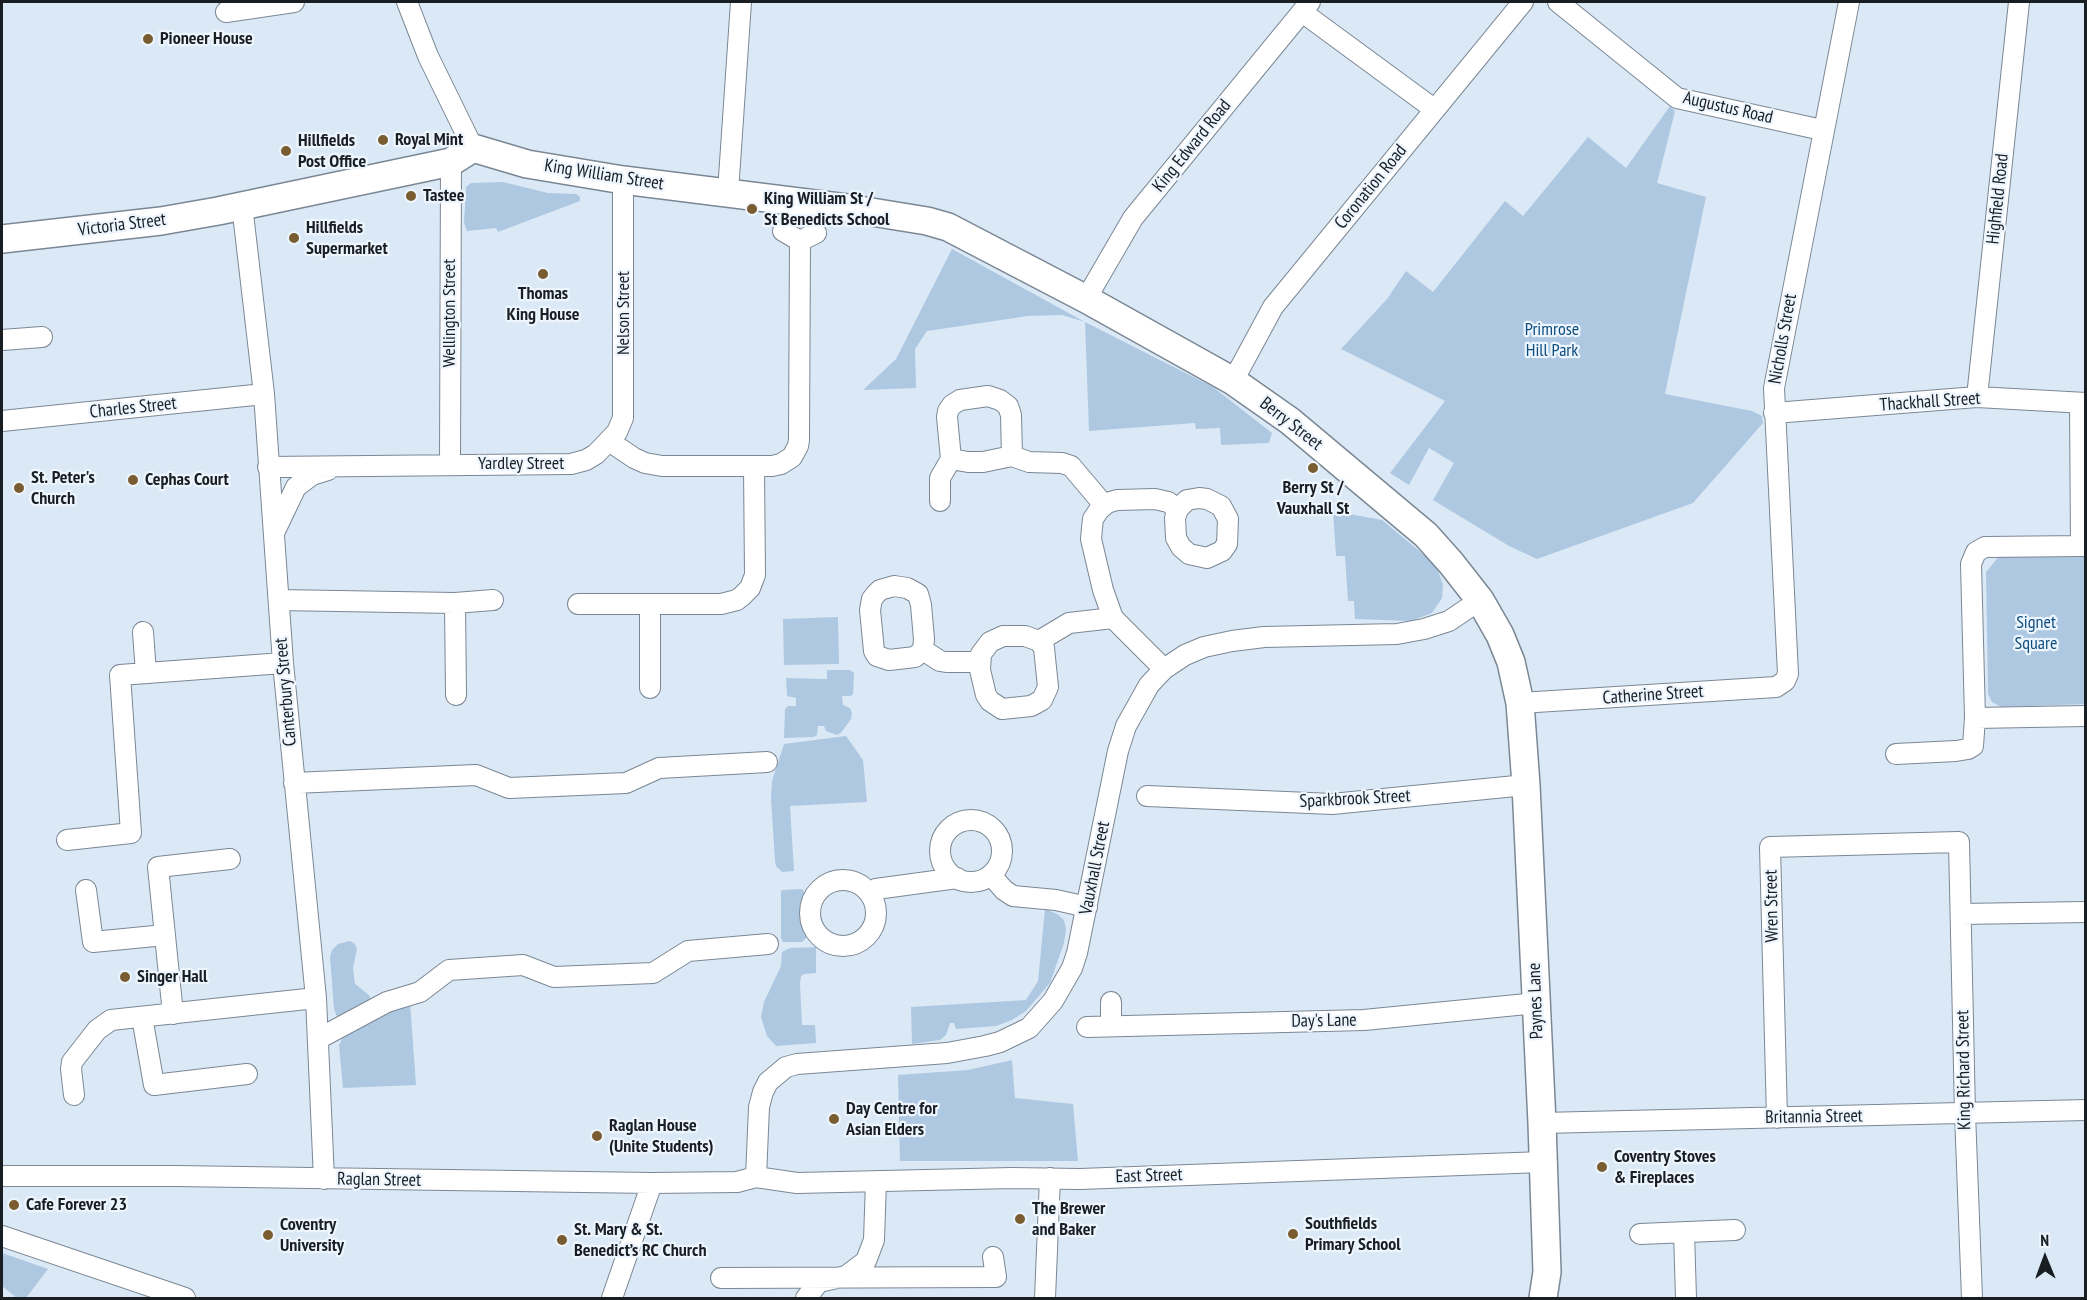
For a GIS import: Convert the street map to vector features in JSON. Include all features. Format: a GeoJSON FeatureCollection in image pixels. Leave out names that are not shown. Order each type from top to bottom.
{"type":"FeatureCollection","features":[{"type":"Feature","properties":{"kind":"street"},"geometry":{"type":"LineString","coordinates":[[226,12],[294,2]]}},
{"type":"Feature","properties":{"kind":"street"},"geometry":{"type":"LineString","coordinates":[[242,204],[451,162],[473,148],[428,56],[407,2]]}},
{"type":"Feature","properties":{"kind":"street"},"geometry":{"type":"LineString","coordinates":[[728,192],[741,2]]}},
{"type":"Feature","properties":{"kind":"street","name":"Coronation Road"},"geometry":{"type":"LineString","coordinates":[[1233,381],[1273,307],[1523,2]]}},
{"type":"Feature","properties":{"kind":"street","name":"Augustus Road"},"geometry":{"type":"LineString","coordinates":[[1558,2],[1677,98],[1822,130]]}},
{"type":"Feature","properties":{"kind":"street","name":"Nicholls Street"},"geometry":{"type":"LineString","coordinates":[[1785,681],[1788,674],[1774,388],[1822,130],[1849,2]]}},
{"type":"Feature","properties":{"kind":"street","name":"Highfield Road"},"geometry":{"type":"LineString","coordinates":[[1977,397],[2019,2]]}},
{"type":"Feature","properties":{"kind":"street"},"geometry":{"type":"LineString","coordinates":[[1306,7],[1434,109]]}},
{"type":"Feature","properties":{"kind":"street","name":"King Edward Road"},"geometry":{"type":"LineString","coordinates":[[1086,299],[1133,218],[1306,7]]}},
{"type":"Feature","properties":{"kind":"street","name":"King William Street"},"geometry":{"type":"LineString","coordinates":[[473,148],[527,164],[623,180],[728,192],[927,220],[970,238]]}},
{"type":"Feature","properties":{"kind":"street","name":"Wellington Street"},"geometry":{"type":"LineString","coordinates":[[450,464],[451,162]]}},
{"type":"Feature","properties":{"kind":"street","name":"Nelson Street"},"geometry":{"type":"LineString","coordinates":[[609,441],[617,432],[623,418],[624,402],[623,180]]}},
{"type":"Feature","properties":{"kind":"street","name":"Victoria Street"},"geometry":{"type":"LineString","coordinates":[[2,239],[161,221],[242,204]]}},
{"type":"Feature","properties":{"kind":"street","name":"Canterbury Street"},"geometry":{"type":"LineString","coordinates":[[242,204],[264,394],[282,663],[316,998],[324,1179]]}},
{"type":"Feature","properties":{"kind":"street"},"geometry":{"type":"LineString","coordinates":[[609,441],[634,458],[654,465],[754,466],[781,464],[792,457],[799,440],[800,235]]}},
{"type":"Feature","properties":{"kind":"street","name":"Berry Street"},"geometry":{"type":"LineString","coordinates":[[970,238],[1086,299],[1233,381],[1290,421],[1426,536],[1451,563],[1480,600],[1500,635],[1511,662],[1520,703]]}},
{"type":"Feature","properties":{"kind":"street"},"geometry":{"type":"LineString","coordinates":[[2,340],[42,337]]}},
{"type":"Feature","properties":{"kind":"street","name":"Charles Street"},"geometry":{"type":"LineString","coordinates":[[2,421],[264,394]]}},
{"type":"Feature","properties":{"kind":"street"},"geometry":{"type":"LineString","coordinates":[[940,501],[940,478],[951,459],[948,411],[960,400],[988,396],[1008,406],[1011,415],[1012,456]]}},
{"type":"Feature","properties":{"kind":"street","name":"Thackhall Street"},"geometry":{"type":"LineString","coordinates":[[1774,413],[1977,397],[2083,404]]}},
{"type":"Feature","properties":{"kind":"street"},"geometry":{"type":"LineString","coordinates":[[1896,754],[1968,749],[1973,746],[1975,718],[1971,564],[1976,552],[1984,547],[2083,546],[2083,404]]}},
{"type":"Feature","properties":{"kind":"street","name":"Yardley Street"},"geometry":{"type":"LineString","coordinates":[[268,467],[571,464],[586,460],[609,441]]}},
{"type":"Feature","properties":{"kind":"street"},"geometry":{"type":"LineString","coordinates":[[951,459],[983,462],[1012,456],[1029,462],[1062,463],[1071,466],[1104,505]]}},
{"type":"Feature","properties":{"kind":"street","name":"Yardley Street"},"geometry":{"type":"LineString","coordinates":[[273,536],[296,488],[312,475],[342,465]]}},
{"type":"Feature","properties":{"kind":"street"},"geometry":{"type":"LineString","coordinates":[[578,604],[728,603],[737,600],[750,588],[756,568],[754,466]]}},
{"type":"Feature","properties":{"kind":"street"},"geometry":{"type":"LineString","coordinates":[[1164,669],[1113,618],[1103,590],[1091,539],[1093,519],[1104,505],[1117,500],[1141,498],[1168,502],[1178,508]]}},
{"type":"Feature","properties":{"kind":"street"},"geometry":{"type":"LineString","coordinates":[[279,600],[455,603],[493,600]]}},
{"type":"Feature","properties":{"kind":"street","name":"Vauxhall Street"},"geometry":{"type":"LineString","coordinates":[[756,1177],[759,1107],[763,1092],[768,1082],[786,1067],[797,1064],[968,1050],[1000,1042],[1022,1031],[1039,1018],[1063,986],[1077,952],[1118,751],[1126,726],[1149,685],[1164,669],[1185,655],[1204,647],[1232,641],[1264,637],[1397,634],[1424,629],[1449,621],[1480,600]]}},
{"type":"Feature","properties":{"kind":"street"},"geometry":{"type":"LineString","coordinates":[[455,603],[456,694]]}},
{"type":"Feature","properties":{"kind":"street"},"geometry":{"type":"LineString","coordinates":[[650,604],[650,687]]}},
{"type":"Feature","properties":{"kind":"street"},"geometry":{"type":"LineString","coordinates":[[1039,641],[1069,623],[1113,618]]}},
{"type":"Feature","properties":{"kind":"street"},"geometry":{"type":"LineString","coordinates":[[143,632],[146,673]]}},
{"type":"Feature","properties":{"kind":"street"},"geometry":{"type":"LineString","coordinates":[[1025,636],[1039,641],[1046,657],[1048,687],[1042,700],[1031,706],[1002,709],[990,701],[984,687],[980,662],[986,646],[996,639],[1025,636]]}},
{"type":"Feature","properties":{"kind":"street"},"geometry":{"type":"LineString","coordinates":[[923,650],[940,661],[980,662]]}},
{"type":"Feature","properties":{"kind":"street"},"geometry":{"type":"LineString","coordinates":[[67,840],[131,833],[120,675],[282,663]]}},
{"type":"Feature","properties":{"kind":"street","name":"Catherine Street"},"geometry":{"type":"LineString","coordinates":[[1520,703],[1776,687],[1785,681]]}},
{"type":"Feature","properties":{"kind":"street","name":"Paynes Lane"},"geometry":{"type":"LineString","coordinates":[[1520,703],[1542,1123],[1547,1272],[1543,1299]]}},
{"type":"Feature","properties":{"kind":"street"},"geometry":{"type":"LineString","coordinates":[[1975,718],[2085,716]]}},
{"type":"Feature","properties":{"kind":"street"},"geometry":{"type":"LineString","coordinates":[[294,783],[476,775],[510,788],[614,784],[626,783],[659,768],[767,762]]}},
{"type":"Feature","properties":{"kind":"street","name":"Sparkbrook Street"},"geometry":{"type":"LineString","coordinates":[[1147,796],[1332,804],[1526,785]]}},
{"type":"Feature","properties":{"kind":"street"},"geometry":{"type":"LineString","coordinates":[[873,891],[957,878],[974,882],[982,880],[991,875],[1000,863],[1002,854],[1001,843],[991,828],[973,820],[954,825],[947,833],[941,848],[941,856],[945,866],[957,878]]}},
{"type":"Feature","properties":{"kind":"street","name":"King Richard Street"},"geometry":{"type":"LineString","coordinates":[[1959,842],[1972,1299]]}},
{"type":"Feature","properties":{"kind":"street","name":"Wren Street"},"geometry":{"type":"LineString","coordinates":[[1777,1118],[1770,847],[1959,842]]}},
{"type":"Feature","properties":{"kind":"street"},"geometry":{"type":"LineString","coordinates":[[173,1014],[158,867],[230,859]]}},
{"type":"Feature","properties":{"kind":"street"},"geometry":{"type":"LineString","coordinates":[[991,875],[1004,890],[1013,896],[1056,900],[1087,908]]}},
{"type":"Feature","properties":{"kind":"street"},"geometry":{"type":"LineString","coordinates":[[86,890],[93,942],[165,935]]}},
{"type":"Feature","properties":{"kind":"street"},"geometry":{"type":"LineString","coordinates":[[1961,915],[2085,912]]}},
{"type":"Feature","properties":{"kind":"street"},"geometry":{"type":"LineString","coordinates":[[318,1039],[387,1002],[420,992],[449,970],[524,965],[554,977],[653,973],[688,951],[768,944]]}},
{"type":"Feature","properties":{"kind":"street"},"geometry":{"type":"LineString","coordinates":[[74,1095],[72,1062],[97,1030],[111,1020],[316,998]]}},
{"type":"Feature","properties":{"kind":"street"},"geometry":{"type":"LineString","coordinates":[[1111,1002],[1111,1025]]}},
{"type":"Feature","properties":{"kind":"street","name":"Day's Lane"},"geometry":{"type":"LineString","coordinates":[[1087,1027],[1364,1020],[1537,1003]]}},
{"type":"Feature","properties":{"kind":"street"},"geometry":{"type":"LineString","coordinates":[[142,1017],[154,1085],[247,1074]]}},
{"type":"Feature","properties":{"kind":"street","name":"Britannia Street"},"geometry":{"type":"LineString","coordinates":[[1542,1123],[2085,1110]]}},
{"type":"Feature","properties":{"kind":"street","name":"East Street"},"geometry":{"type":"LineString","coordinates":[[756,1177],[797,1183],[1080,1179],[1543,1162]]}},
{"type":"Feature","properties":{"kind":"street","name":"Raglan Street"},"geometry":{"type":"LineString","coordinates":[[2,1176],[175,1176],[652,1183],[736,1182],[756,1177]]}},
{"type":"Feature","properties":{"kind":"street"},"geometry":{"type":"LineString","coordinates":[[1045,1299],[1050,1178]]}},
{"type":"Feature","properties":{"kind":"street"},"geometry":{"type":"LineString","coordinates":[[806,1299],[819,1282],[846,1276],[866,1262],[874,1240],[876,1181]]}},
{"type":"Feature","properties":{"kind":"street"},"geometry":{"type":"LineString","coordinates":[[612,1299],[652,1183]]}},
{"type":"Feature","properties":{"kind":"street"},"geometry":{"type":"LineString","coordinates":[[1640,1234],[1735,1230]]}},
{"type":"Feature","properties":{"kind":"street"},"geometry":{"type":"LineString","coordinates":[[1684,1232],[1686,1299]]}},
{"type":"Feature","properties":{"kind":"street"},"geometry":{"type":"LineString","coordinates":[[2,1236],[185,1299]]}},
{"type":"Feature","properties":{"kind":"street"},"geometry":{"type":"LineString","coordinates":[[721,1278],[996,1277],[993,1257]]}},
{"type":"Feature","properties":{"kind":"green space","name":"Primrose Hill Park"},"geometry":{"type":"Polygon","coordinates":[[[1670,106],[1675,111],[1657,183],[1706,197],[1665,394],[1752,411],[1762,416],[1763,423],[1693,503],[1537,559],[1509,546],[1433,500],[1454,463],[1429,448],[1409,485],[1390,473],[1445,401],[1341,349],[1387,299],[1406,271],[1433,292],[1505,201],[1523,216],[1588,137],[1626,168],[1670,106]]]}},
{"type":"Feature","properties":{"kind":"green space"},"geometry":{"type":"Polygon","coordinates":[[[503,182],[548,193],[576,194],[580,197],[580,201],[498,232],[496,228],[467,231],[464,223],[466,187],[471,183],[503,182]]]}},
{"type":"Feature","properties":{"kind":"green space"},"geometry":{"type":"Polygon","coordinates":[[[952,249],[1085,322],[1062,315],[1028,316],[927,331],[915,349],[916,388],[863,390],[896,359],[952,249]]]}},
{"type":"Feature","properties":{"kind":"green space"},"geometry":{"type":"Polygon","coordinates":[[[1085,322],[1213,387],[1272,433],[1269,443],[1221,445],[1220,428],[1196,429],[1195,423],[1089,431],[1085,322]]]}},
{"type":"Feature","properties":{"kind":"green space"},"geometry":{"type":"Polygon","coordinates":[[[1333,511],[1382,520],[1436,565],[1443,585],[1442,598],[1432,613],[1411,621],[1355,619],[1354,601],[1348,601],[1345,556],[1336,556],[1333,511]]]}},
{"type":"Feature","properties":{"kind":"green space","name":"Signet Square"},"geometry":{"type":"Polygon","coordinates":[[[2000,555],[2085,555],[2085,704],[2001,707],[1992,702],[1988,694],[1986,572],[2000,555]]]}},
{"type":"Feature","properties":{"kind":"green space"},"geometry":{"type":"Polygon","coordinates":[[[838,617],[839,664],[784,665],[783,619],[838,617]]]}},
{"type":"Feature","properties":{"kind":"green space"},"geometry":{"type":"Polygon","coordinates":[[[827,670],[850,670],[854,673],[853,694],[842,696],[843,705],[850,708],[852,713],[851,719],[837,735],[826,731],[824,726],[818,726],[817,735],[814,737],[784,738],[785,709],[788,706],[796,706],[796,698],[787,696],[786,678],[827,679],[827,670]]]}},
{"type":"Feature","properties":{"kind":"green space"},"geometry":{"type":"Polygon","coordinates":[[[846,736],[863,760],[867,802],[790,806],[794,871],[782,872],[776,866],[775,861],[771,798],[772,781],[784,744],[846,736]]]}},
{"type":"Feature","properties":{"kind":"green space"},"geometry":{"type":"Polygon","coordinates":[[[802,889],[805,893],[806,938],[802,942],[783,942],[781,938],[781,891],[802,889]]]}},
{"type":"Feature","properties":{"kind":"green space"},"geometry":{"type":"Polygon","coordinates":[[[1045,909],[1064,920],[1066,930],[1064,943],[1050,983],[1026,1011],[996,1026],[956,1029],[954,1023],[950,1023],[946,1035],[940,1040],[912,1044],[911,1007],[1026,1000],[1038,981],[1045,909]]]}},
{"type":"Feature","properties":{"kind":"green space"},"geometry":{"type":"Polygon","coordinates":[[[350,941],[357,949],[353,968],[355,984],[369,995],[372,1002],[338,1020],[334,1009],[330,957],[332,950],[338,944],[350,941]]]}},
{"type":"Feature","properties":{"kind":"green space"},"geometry":{"type":"Polygon","coordinates":[[[816,947],[816,973],[801,976],[800,984],[802,1025],[815,1025],[816,1043],[776,1046],[767,1036],[761,1017],[764,1002],[781,966],[782,952],[790,948],[816,947]]]}},
{"type":"Feature","properties":{"kind":"green space"},"geometry":{"type":"Polygon","coordinates":[[[410,1002],[416,1085],[343,1088],[339,1045],[346,1031],[410,1002]]]}},
{"type":"Feature","properties":{"kind":"green space"},"geometry":{"type":"Polygon","coordinates":[[[1012,1060],[1015,1098],[1073,1104],[1078,1161],[900,1161],[898,1075],[968,1070],[1012,1060]]]}},
{"type":"Feature","properties":{"kind":"green space"},"geometry":{"type":"Polygon","coordinates":[[[2,1253],[48,1269],[26,1298],[17,1298],[2,1286],[2,1253]]]}},
{"type":"Feature","properties":{"kind":"place","name":"Pioneer House"},"geometry":{"type":"Point","coordinates":[148,39]}},
{"type":"Feature","properties":{"kind":"place","name":"Royal Mint"},"geometry":{"type":"Point","coordinates":[383,140]}},
{"type":"Feature","properties":{"kind":"place","name":"Hillfields Post Office"},"geometry":{"type":"Point","coordinates":[286,151]}},
{"type":"Feature","properties":{"kind":"place","name":"Tastee"},"geometry":{"type":"Point","coordinates":[411,196]}},
{"type":"Feature","properties":{"kind":"place","name":"King William St / St Benedicts School"},"geometry":{"type":"Point","coordinates":[752,209]}},
{"type":"Feature","properties":{"kind":"place","name":"Hillfields Supermarket"},"geometry":{"type":"Point","coordinates":[294,238]}},
{"type":"Feature","properties":{"kind":"place","name":"Thomas King House"},"geometry":{"type":"Point","coordinates":[543,274]}},
{"type":"Feature","properties":{"kind":"place","name":"Berry St / Vauxhall St"},"geometry":{"type":"Point","coordinates":[1313,468]}},
{"type":"Feature","properties":{"kind":"place","name":"Cephas Court"},"geometry":{"type":"Point","coordinates":[133,480]}},
{"type":"Feature","properties":{"kind":"place","name":"St. Peter's Church"},"geometry":{"type":"Point","coordinates":[19,488]}},
{"type":"Feature","properties":{"kind":"place","name":"Singer Hall"},"geometry":{"type":"Point","coordinates":[125,977]}},
{"type":"Feature","properties":{"kind":"place","name":"Day Centre for Asian Elders"},"geometry":{"type":"Point","coordinates":[834,1119]}},
{"type":"Feature","properties":{"kind":"place","name":"Raglan House (Unite Students)"},"geometry":{"type":"Point","coordinates":[597,1136]}},
{"type":"Feature","properties":{"kind":"place","name":"Coventry Stoves & Fireplaces"},"geometry":{"type":"Point","coordinates":[1602,1167]}},
{"type":"Feature","properties":{"kind":"place","name":"Cafe Forever 23"},"geometry":{"type":"Point","coordinates":[14,1205]}},
{"type":"Feature","properties":{"kind":"place","name":"The Brewer and Baker"},"geometry":{"type":"Point","coordinates":[1020,1219]}},
{"type":"Feature","properties":{"kind":"place","name":"Southfields Primary School"},"geometry":{"type":"Point","coordinates":[1293,1234]}},
{"type":"Feature","properties":{"kind":"place","name":"Coventry University"},"geometry":{"type":"Point","coordinates":[268,1235]}},
{"type":"Feature","properties":{"kind":"place","name":"St. Mary & St. Benedict’s RC Church"},"geometry":{"type":"Point","coordinates":[562,1240]}}]}
